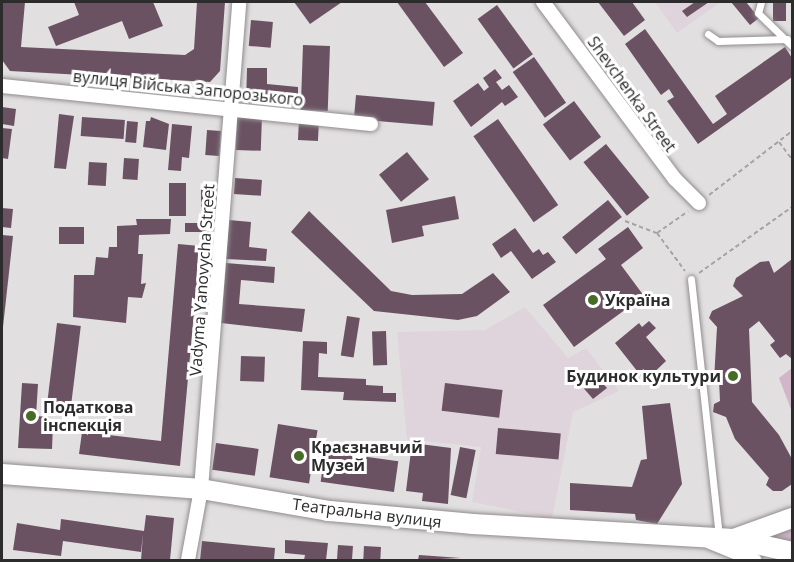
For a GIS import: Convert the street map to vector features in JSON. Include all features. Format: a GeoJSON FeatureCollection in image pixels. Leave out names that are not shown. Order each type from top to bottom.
{"type":"FeatureCollection","features":[{"type":"Feature","properties":{"kind":"street","name":"Vadyma Yanovycha Street"},"geometry":{"type":"LineString","coordinates":[[188,561],[201,489],[239,2]]}},
{"type":"Feature","properties":{"kind":"street","name":"Shevchenka Street"},"geometry":{"type":"LineString","coordinates":[[543,2],[675,179],[699,203]]}},
{"type":"Feature","properties":{"kind":"street","name":"вулиця Війська Запорозького"},"geometry":{"type":"LineString","coordinates":[[2,86],[231,107],[371,124]]}},
{"type":"Feature","properties":{"kind":"street","name":"Театральна вулиця"},"geometry":{"type":"LineString","coordinates":[[2,474],[201,489],[330,511],[719,539],[792,552]]}},
{"type":"Feature","properties":{"kind":"street","name":"Театральна вулиця"},"geometry":{"type":"LineString","coordinates":[[719,539],[792,518]]}},
{"type":"Feature","properties":{"kind":"street"},"geometry":{"type":"LineString","coordinates":[[719,539],[754,561]]}},
{"type":"Feature","properties":{"kind":"lane"},"geometry":{"type":"LineString","coordinates":[[761,2],[758,13],[792,46]]}},
{"type":"Feature","properties":{"kind":"lane"},"geometry":{"type":"LineString","coordinates":[[708,34],[718,41],[787,39]]}},
{"type":"Feature","properties":{"kind":"lane"},"geometry":{"type":"LineString","coordinates":[[691,279],[719,539]]}},
{"type":"Feature","properties":{"kind":"path"},"geometry":{"type":"LineString","coordinates":[[657,233],[792,131]]}},
{"type":"Feature","properties":{"kind":"path"},"geometry":{"type":"LineString","coordinates":[[779,142],[792,159]]}},
{"type":"Feature","properties":{"kind":"path"},"geometry":{"type":"LineString","coordinates":[[625,221],[657,233],[691,279],[792,207]]}},
{"type":"Feature","properties":{"kind":"shaded area"},"geometry":{"type":"Polygon","coordinates":[[[655,2],[721,2],[677,33],[655,2]]]}},
{"type":"Feature","properties":{"kind":"shaded area"},"geometry":{"type":"Polygon","coordinates":[[[525,307],[568,358],[586,348],[619,391],[573,412],[552,518],[472,502],[481,447],[407,439],[397,332],[485,330],[525,307]]]}},
{"type":"Feature","properties":{"kind":"shaded area"},"geometry":{"type":"Polygon","coordinates":[[[792,368],[792,412],[779,378],[792,368]]]}},
{"type":"Feature","properties":{"kind":"shaded area"},"geometry":{"type":"Polygon","coordinates":[[[792,526],[792,544],[760,537],[792,526]]]}},
{"type":"Feature","properties":{"kind":"building"},"geometry":{"type":"Polygon","coordinates":[[[2,2],[25,2],[21,47],[185,55],[194,49],[197,2],[225,2],[220,71],[210,82],[10,71],[2,60],[2,2]]]}},
{"type":"Feature","properties":{"kind":"building"},"geometry":{"type":"Polygon","coordinates":[[[74,2],[153,2],[163,26],[129,39],[122,21],[56,46],[48,27],[79,15],[74,2]]]}},
{"type":"Feature","properties":{"kind":"building"},"geometry":{"type":"Polygon","coordinates":[[[294,2],[342,2],[310,24],[294,2]]]}},
{"type":"Feature","properties":{"kind":"building"},"geometry":{"type":"Polygon","coordinates":[[[397,2],[425,2],[463,53],[444,67],[397,2]]]}},
{"type":"Feature","properties":{"kind":"building"},"geometry":{"type":"Polygon","coordinates":[[[598,2],[632,2],[645,20],[624,36],[598,2]]]}},
{"type":"Feature","properties":{"kind":"building"},"geometry":{"type":"Polygon","coordinates":[[[695,2],[709,2],[687,17],[682,11],[695,2]]]}},
{"type":"Feature","properties":{"kind":"building"},"geometry":{"type":"Polygon","coordinates":[[[731,2],[746,2],[759,18],[750,25],[731,2]]]}},
{"type":"Feature","properties":{"kind":"building"},"geometry":{"type":"Polygon","coordinates":[[[773,2],[786,2],[786,21],[773,21],[773,2]]]}},
{"type":"Feature","properties":{"kind":"building"},"geometry":{"type":"Polygon","coordinates":[[[497,5],[533,54],[513,68],[478,19],[497,5]]]}},
{"type":"Feature","properties":{"kind":"building"},"geometry":{"type":"Polygon","coordinates":[[[251,20],[273,22],[271,48],[249,46],[251,20]]]}},
{"type":"Feature","properties":{"kind":"building"},"geometry":{"type":"Polygon","coordinates":[[[645,29],[713,124],[727,114],[715,96],[785,47],[792,58],[792,77],[698,144],[667,101],[674,97],[669,89],[661,95],[625,44],[645,29]]]}},
{"type":"Feature","properties":{"kind":"building"},"geometry":{"type":"Polygon","coordinates":[[[303,45],[330,46],[328,111],[301,110],[303,45]]]}},
{"type":"Feature","properties":{"kind":"building"},"geometry":{"type":"Polygon","coordinates":[[[534,57],[566,103],[545,118],[513,72],[534,57]]]}},
{"type":"Feature","properties":{"kind":"building"},"geometry":{"type":"Polygon","coordinates":[[[247,68],[267,68],[267,84],[298,87],[298,105],[246,103],[247,68]]]}},
{"type":"Feature","properties":{"kind":"building"},"geometry":{"type":"Polygon","coordinates":[[[495,69],[502,78],[496,82],[502,90],[509,85],[518,97],[505,106],[502,102],[471,127],[453,101],[478,83],[484,91],[489,87],[483,78],[495,69]]]}},
{"type":"Feature","properties":{"kind":"building"},"geometry":{"type":"Polygon","coordinates":[[[356,95],[435,102],[433,126],[354,119],[356,95]]]}},
{"type":"Feature","properties":{"kind":"building"},"geometry":{"type":"Polygon","coordinates":[[[574,101],[601,137],[570,160],[543,124],[574,101]]]}},
{"type":"Feature","properties":{"kind":"building"},"geometry":{"type":"Polygon","coordinates":[[[2,107],[16,109],[14,126],[2,124],[2,107]]]}},
{"type":"Feature","properties":{"kind":"building"},"geometry":{"type":"Polygon","coordinates":[[[59,114],[74,116],[66,169],[54,168],[59,114]]]}},
{"type":"Feature","properties":{"kind":"building"},"geometry":{"type":"Polygon","coordinates":[[[237,115],[262,116],[261,151],[236,150],[237,115]]]}},
{"type":"Feature","properties":{"kind":"building"},"geometry":{"type":"Polygon","coordinates":[[[82,117],[125,120],[124,139],[81,136],[82,117]]]}},
{"type":"Feature","properties":{"kind":"building"},"geometry":{"type":"Polygon","coordinates":[[[151,117],[169,124],[166,150],[143,147],[146,121],[150,121],[151,117]]]}},
{"type":"Feature","properties":{"kind":"building"},"geometry":{"type":"Polygon","coordinates":[[[498,119],[558,205],[534,222],[473,136],[498,119]]]}},
{"type":"Feature","properties":{"kind":"building"},"geometry":{"type":"Polygon","coordinates":[[[299,120],[319,121],[318,141],[298,140],[299,120]]]}},
{"type":"Feature","properties":{"kind":"building"},"geometry":{"type":"Polygon","coordinates":[[[127,121],[138,122],[136,143],[125,142],[127,121]]]}},
{"type":"Feature","properties":{"kind":"building"},"geometry":{"type":"Polygon","coordinates":[[[172,124],[192,126],[189,158],[182,157],[181,171],[168,170],[172,124]]]}},
{"type":"Feature","properties":{"kind":"building"},"geometry":{"type":"Polygon","coordinates":[[[2,128],[12,129],[8,159],[2,158],[2,128]]]}},
{"type":"Feature","properties":{"kind":"building"},"geometry":{"type":"Polygon","coordinates":[[[207,130],[221,131],[219,156],[205,155],[207,130]]]}},
{"type":"Feature","properties":{"kind":"building"},"geometry":{"type":"Polygon","coordinates":[[[606,144],[649,198],[627,216],[583,162],[606,144]]]}},
{"type":"Feature","properties":{"kind":"building"},"geometry":{"type":"Polygon","coordinates":[[[407,152],[429,179],[401,202],[379,175],[407,152]]]}},
{"type":"Feature","properties":{"kind":"building"},"geometry":{"type":"Polygon","coordinates":[[[124,158],[139,159],[137,180],[123,179],[124,158]]]}},
{"type":"Feature","properties":{"kind":"building"},"geometry":{"type":"Polygon","coordinates":[[[89,162],[107,163],[106,186],[88,185],[89,162]]]}},
{"type":"Feature","properties":{"kind":"building"},"geometry":{"type":"Polygon","coordinates":[[[235,178],[262,180],[261,196],[234,194],[235,178]]]}},
{"type":"Feature","properties":{"kind":"building"},"geometry":{"type":"Polygon","coordinates":[[[169,183],[186,183],[186,216],[169,216],[169,183]]]}},
{"type":"Feature","properties":{"kind":"building"},"geometry":{"type":"Polygon","coordinates":[[[201,189],[217,189],[217,215],[201,215],[201,189]]]}},
{"type":"Feature","properties":{"kind":"building"},"geometry":{"type":"Polygon","coordinates":[[[455,196],[459,219],[422,226],[424,236],[392,243],[386,210],[455,196]]]}},
{"type":"Feature","properties":{"kind":"building"},"geometry":{"type":"Polygon","coordinates":[[[608,200],[622,217],[576,254],[562,237],[608,200]]]}},
{"type":"Feature","properties":{"kind":"building"},"geometry":{"type":"Polygon","coordinates":[[[2,208],[13,209],[11,228],[2,227],[2,208]]]}},
{"type":"Feature","properties":{"kind":"building"},"geometry":{"type":"Polygon","coordinates":[[[309,211],[391,291],[412,295],[462,294],[493,273],[510,292],[477,316],[458,320],[374,311],[291,232],[309,211]]]}},
{"type":"Feature","properties":{"kind":"building"},"geometry":{"type":"Polygon","coordinates":[[[136,219],[171,219],[170,234],[139,235],[138,254],[143,254],[141,284],[146,283],[142,298],[128,297],[126,323],[73,317],[74,275],[94,275],[96,257],[108,258],[109,247],[117,247],[117,226],[137,225],[136,219]]]}},
{"type":"Feature","properties":{"kind":"building"},"geometry":{"type":"Polygon","coordinates":[[[229,220],[251,222],[249,247],[267,249],[266,261],[226,259],[229,220]]]}},
{"type":"Feature","properties":{"kind":"building"},"geometry":{"type":"Polygon","coordinates":[[[185,223],[209,223],[209,232],[185,232],[185,223]]]}},
{"type":"Feature","properties":{"kind":"building"},"geometry":{"type":"Polygon","coordinates":[[[59,227],[84,227],[84,244],[59,244],[59,227]]]}},
{"type":"Feature","properties":{"kind":"building","name":"Україна"},"geometry":{"type":"Polygon","coordinates":[[[628,227],[643,248],[621,265],[644,296],[574,347],[543,305],[606,259],[598,249],[628,227]]]}},
{"type":"Feature","properties":{"kind":"building"},"geometry":{"type":"Polygon","coordinates":[[[515,228],[533,253],[539,249],[543,255],[548,252],[556,262],[532,279],[511,251],[501,258],[492,244],[515,228]]]}},
{"type":"Feature","properties":{"kind":"building"},"geometry":{"type":"Polygon","coordinates":[[[2,235],[13,236],[3,327],[2,327],[2,235]]]}},
{"type":"Feature","properties":{"kind":"building"},"geometry":{"type":"Polygon","coordinates":[[[178,244],[200,246],[180,466],[79,454],[82,432],[161,441],[178,244]]]}},
{"type":"Feature","properties":{"kind":"building","name":"Будинок культури"},"geometry":{"type":"Polygon","coordinates":[[[792,259],[792,359],[786,354],[780,358],[770,345],[775,341],[759,321],[749,329],[752,402],[779,435],[792,459],[792,484],[782,491],[773,491],[766,485],[769,478],[735,439],[726,417],[713,412],[714,404],[720,401],[719,380],[714,380],[717,327],[709,318],[712,311],[743,296],[733,286],[736,278],[760,262],[769,261],[774,273],[792,259]]]}},
{"type":"Feature","properties":{"kind":"building"},"geometry":{"type":"Polygon","coordinates":[[[226,263],[275,267],[274,283],[241,280],[239,304],[305,309],[302,332],[221,323],[226,263]]]}},
{"type":"Feature","properties":{"kind":"building"},"geometry":{"type":"Polygon","coordinates":[[[347,316],[360,318],[354,358],[341,356],[347,316]]]}},
{"type":"Feature","properties":{"kind":"building"},"geometry":{"type":"Polygon","coordinates":[[[649,321],[656,328],[646,337],[666,361],[645,381],[615,343],[639,323],[642,327],[649,321]]]}},
{"type":"Feature","properties":{"kind":"building"},"geometry":{"type":"Polygon","coordinates":[[[57,323],[81,326],[71,407],[47,404],[57,323]]]}},
{"type":"Feature","properties":{"kind":"building"},"geometry":{"type":"Polygon","coordinates":[[[372,331],[386,331],[387,365],[373,365],[372,331]]]}},
{"type":"Feature","properties":{"kind":"building"},"geometry":{"type":"Polygon","coordinates":[[[303,341],[327,342],[327,354],[319,353],[318,377],[366,379],[366,385],[383,386],[383,393],[396,393],[396,402],[343,400],[344,392],[301,390],[303,341]]]}},
{"type":"Feature","properties":{"kind":"building"},"geometry":{"type":"Polygon","coordinates":[[[241,356],[265,357],[264,382],[240,381],[241,356]]]}},
{"type":"Feature","properties":{"kind":"building"},"geometry":{"type":"Polygon","coordinates":[[[594,374],[607,388],[593,399],[580,384],[594,374]]]}},
{"type":"Feature","properties":{"kind":"building","name":"Податкова інспекція"},"geometry":{"type":"Polygon","coordinates":[[[22,383],[38,384],[36,416],[49,417],[48,423],[53,424],[52,449],[18,448],[22,383]]]}},
{"type":"Feature","properties":{"kind":"building"},"geometry":{"type":"Polygon","coordinates":[[[445,383],[503,390],[499,418],[442,411],[445,383]]]}},
{"type":"Feature","properties":{"kind":"building"},"geometry":{"type":"Polygon","coordinates":[[[670,403],[682,484],[657,524],[636,520],[635,514],[570,510],[570,483],[632,487],[641,460],[647,459],[642,406],[670,403]]]}},
{"type":"Feature","properties":{"kind":"building"},"geometry":{"type":"Polygon","coordinates":[[[278,424],[318,430],[309,484],[270,477],[278,424]]]}},
{"type":"Feature","properties":{"kind":"building"},"geometry":{"type":"Polygon","coordinates":[[[498,428],[561,433],[558,459],[496,454],[498,428]]]}},
{"type":"Feature","properties":{"kind":"building"},"geometry":{"type":"Polygon","coordinates":[[[216,443],[259,449],[255,476],[212,470],[216,443]]]}},
{"type":"Feature","properties":{"kind":"building"},"geometry":{"type":"Polygon","coordinates":[[[412,443],[451,448],[448,504],[422,501],[423,493],[406,491],[412,443]]]}},
{"type":"Feature","properties":{"kind":"building"},"geometry":{"type":"Polygon","coordinates":[[[460,447],[476,450],[466,498],[451,495],[460,447]]]}},
{"type":"Feature","properties":{"kind":"building"},"geometry":{"type":"Polygon","coordinates":[[[325,451],[398,461],[394,492],[321,482],[325,451]]]}},
{"type":"Feature","properties":{"kind":"building"},"geometry":{"type":"Polygon","coordinates":[[[146,515],[174,518],[170,560],[141,560],[143,534],[141,552],[63,541],[61,556],[13,550],[17,523],[60,530],[61,519],[144,531],[146,515]]]}},
{"type":"Feature","properties":{"kind":"building"},"geometry":{"type":"Polygon","coordinates":[[[285,540],[328,543],[326,560],[304,560],[305,555],[285,553],[285,540]]]}},
{"type":"Feature","properties":{"kind":"building"},"geometry":{"type":"Polygon","coordinates":[[[202,541],[275,548],[274,560],[200,560],[202,541]]]}},
{"type":"Feature","properties":{"kind":"building"},"geometry":{"type":"Polygon","coordinates":[[[338,545],[353,546],[352,560],[337,560],[338,545]]]}},
{"type":"Feature","properties":{"kind":"building"},"geometry":{"type":"Polygon","coordinates":[[[364,546],[381,547],[380,560],[363,560],[364,546]]]}},
{"type":"Feature","properties":{"kind":"building"},"geometry":{"type":"Polygon","coordinates":[[[419,555],[461,558],[418,560],[419,555]]]}},
{"type":"Feature","properties":{"kind":"place","name":"Україна"},"geometry":{"type":"Point","coordinates":[593,300]}},
{"type":"Feature","properties":{"kind":"place","name":"Будинок культури"},"geometry":{"type":"Point","coordinates":[733,376]}},
{"type":"Feature","properties":{"kind":"place","name":"Податкова інспекція"},"geometry":{"type":"Point","coordinates":[31,416]}},
{"type":"Feature","properties":{"kind":"place","name":"Краєзнавчий Музей"},"geometry":{"type":"Point","coordinates":[299,456]}}]}
